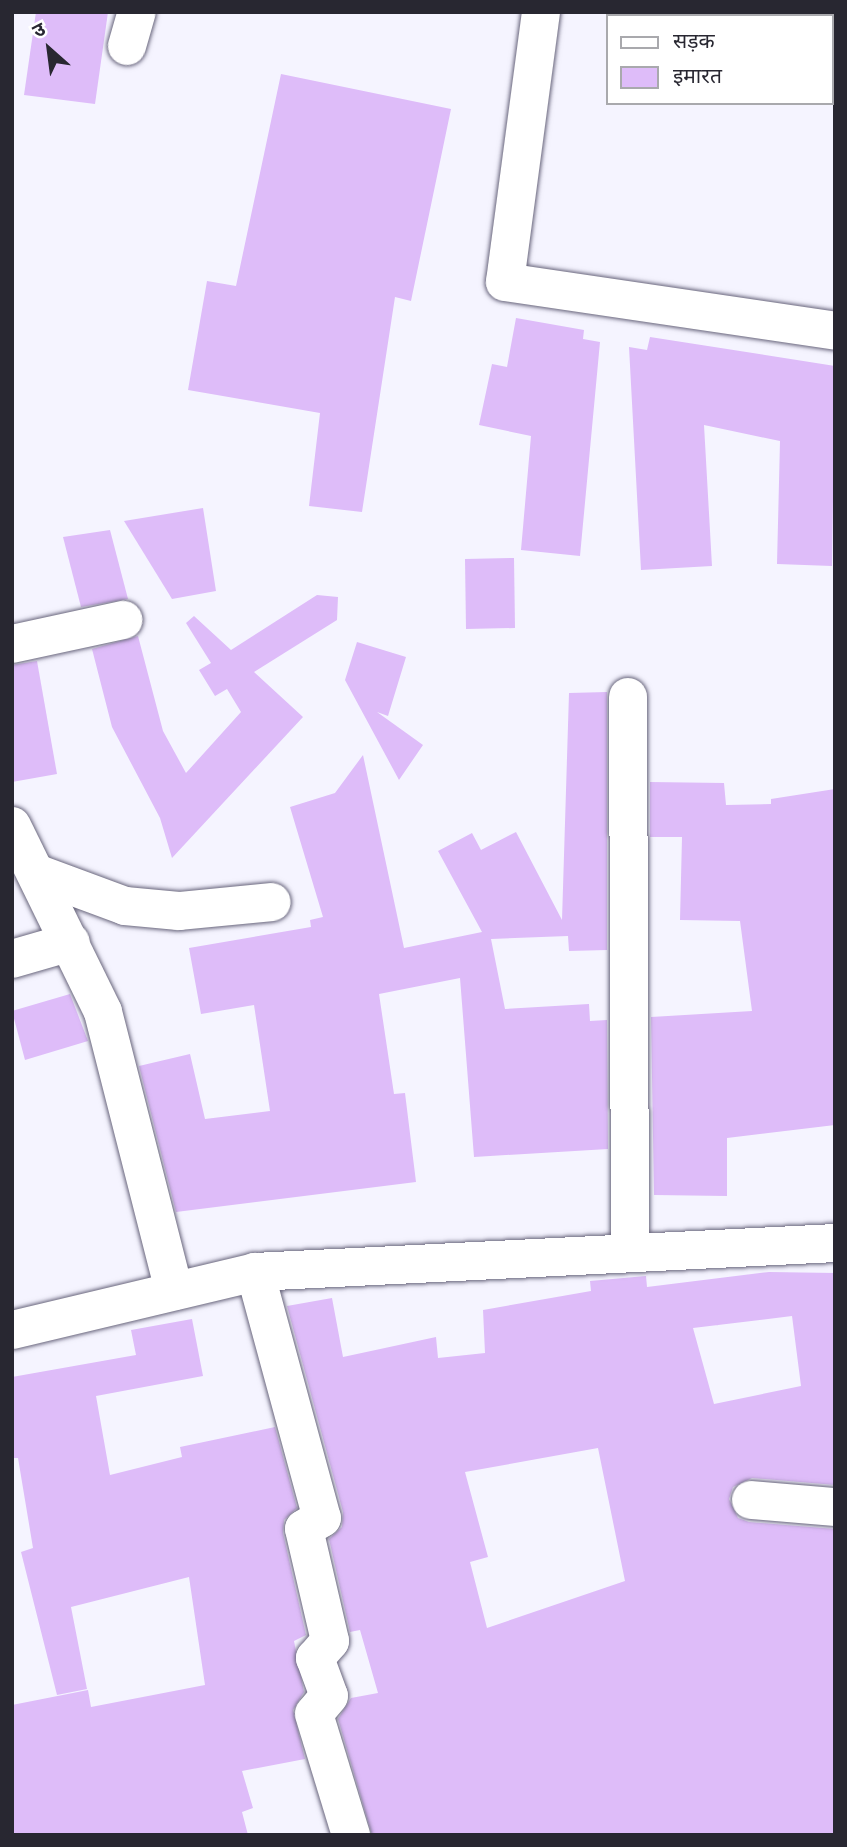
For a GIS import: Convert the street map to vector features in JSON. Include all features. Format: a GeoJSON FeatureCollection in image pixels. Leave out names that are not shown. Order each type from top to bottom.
{"type":"FeatureCollection","features":[{"type":"Feature","properties":{"kind":"street"},"geometry":{"type":"LineString","coordinates":[[541,12],[505,282],[835,331]]}},
{"type":"Feature","properties":{"kind":"street"},"geometry":{"type":"LineString","coordinates":[[12,644],[123,620]]}},
{"type":"Feature","properties":{"kind":"street"},"geometry":{"type":"LineString","coordinates":[[628,696],[631,1253]]}},
{"type":"Feature","properties":{"kind":"street"},"geometry":{"type":"LineString","coordinates":[[12,826],[103,1012],[174,1292]]}},
{"type":"Feature","properties":{"kind":"street"},"geometry":{"type":"LineString","coordinates":[[36,873],[125,906],[179,911],[272,902]]}},
{"type":"Feature","properties":{"kind":"street"},"geometry":{"type":"LineString","coordinates":[[12,958],[71,942]]}},
{"type":"Feature","properties":{"kind":"street"},"geometry":{"type":"LineString","coordinates":[[12,1330],[255,1272],[835,1242]]}},
{"type":"Feature","properties":{"kind":"street"},"geometry":{"type":"LineString","coordinates":[[255,1272],[322,1518],[304,1529],[330,1641],[315,1658],[329,1696],[314,1714],[351,1835]]}},
{"type":"Feature","properties":{"kind":"street"},"geometry":{"type":"LineString","coordinates":[[751,1500],[835,1507]]}},
{"type":"Feature","properties":{"kind":"building"},"geometry":{"type":"Polygon","coordinates":[[[36,12],[108,12],[95,104],[24,95],[36,12]]]}},
{"type":"Feature","properties":{"kind":"building"},"geometry":{"type":"Polygon","coordinates":[[[281,74],[451,109],[411,301],[395,297],[362,512],[309,506],[320,413],[188,390],[207,281],[236,286],[281,74]]]}},
{"type":"Feature","properties":{"kind":"building"},"geometry":{"type":"Polygon","coordinates":[[[516,318],[584,330],[583,339],[600,342],[580,556],[521,550],[531,436],[479,425],[492,364],[507,367],[516,318]]]}},
{"type":"Feature","properties":{"kind":"building"},"geometry":{"type":"Polygon","coordinates":[[[650,337],[835,366],[832,566],[777,564],[780,441],[704,425],[712,566],[641,570],[629,347],[647,350],[650,337]]]}},
{"type":"Feature","properties":{"kind":"building"},"geometry":{"type":"Polygon","coordinates":[[[203,508],[216,591],[172,599],[124,521],[203,508]]]}},
{"type":"Feature","properties":{"kind":"building"},"geometry":{"type":"Polygon","coordinates":[[[110,530],[128,599],[81,607],[63,537],[110,530]]]}},
{"type":"Feature","properties":{"kind":"building"},"geometry":{"type":"Polygon","coordinates":[[[514,558],[515,628],[466,629],[465,559],[514,558]]]}},
{"type":"Feature","properties":{"kind":"building"},"geometry":{"type":"Polygon","coordinates":[[[317,595],[338,597],[337,620],[254,672],[303,717],[172,858],[160,818],[112,727],[92,649],[138,636],[163,731],[186,773],[241,712],[227,689],[215,696],[199,670],[211,663],[186,623],[194,616],[231,650],[317,595]]]}},
{"type":"Feature","properties":{"kind":"building"},"geometry":{"type":"Polygon","coordinates":[[[357,642],[406,657],[388,716],[377,712],[423,745],[399,780],[345,680],[357,642]]]}},
{"type":"Feature","properties":{"kind":"building"},"geometry":{"type":"Polygon","coordinates":[[[37,661],[57,774],[12,782],[12,665],[37,661]]]}},
{"type":"Feature","properties":{"kind":"building"},"geometry":{"type":"Polygon","coordinates":[[[607,692],[607,950],[569,951],[568,936],[491,939],[505,1009],[589,1004],[590,1021],[607,1020],[608,1149],[474,1157],[460,978],[379,994],[394,1094],[405,1093],[416,1182],[176,1212],[139,1066],[190,1054],[205,1119],[270,1111],[254,1005],[201,1014],[189,948],[311,927],[310,920],[323,917],[290,807],[335,793],[363,755],[404,948],[482,932],[438,851],[472,833],[481,850],[516,832],[562,920],[569,693],[607,692]]]}},
{"type":"Feature","properties":{"kind":"building"},"geometry":{"type":"Polygon","coordinates":[[[650,782],[724,783],[726,805],[771,804],[771,799],[835,789],[835,1125],[727,1138],[727,1196],[654,1195],[651,1017],[752,1011],[740,921],[680,920],[682,837],[650,837],[650,782]]]}},
{"type":"Feature","properties":{"kind":"building"},"geometry":{"type":"Polygon","coordinates":[[[70,994],[88,1041],[25,1060],[12,1011],[70,994]]]}},
{"type":"Feature","properties":{"kind":"building"},"geometry":{"type":"Polygon","coordinates":[[[769,1272],[835,1273],[835,1485],[752,1478],[733,1487],[729,1499],[738,1518],[749,1522],[835,1529],[835,1835],[372,1835],[338,1719],[351,1698],[378,1693],[360,1630],[350,1632],[329,1539],[342,1527],[343,1512],[287,1306],[332,1298],[343,1357],[436,1337],[438,1358],[485,1353],[483,1310],[591,1291],[590,1281],[646,1276],[647,1287],[769,1272]],[[792,1316],[693,1328],[714,1404],[801,1386],[792,1316]],[[598,1448],[465,1472],[488,1557],[470,1562],[487,1628],[625,1581],[598,1448]]]}},
{"type":"Feature","properties":{"kind":"building"},"geometry":{"type":"Polygon","coordinates":[[[192,1319],[203,1376],[96,1396],[110,1475],[182,1457],[180,1447],[275,1427],[297,1508],[284,1520],[283,1533],[306,1635],[294,1641],[304,1692],[293,1710],[305,1759],[242,1771],[253,1808],[242,1812],[248,1835],[12,1835],[12,1705],[88,1690],[91,1707],[205,1685],[189,1577],[71,1607],[87,1689],[57,1695],[21,1552],[33,1548],[18,1458],[12,1458],[12,1377],[136,1355],[131,1330],[192,1319]]]}}]}
